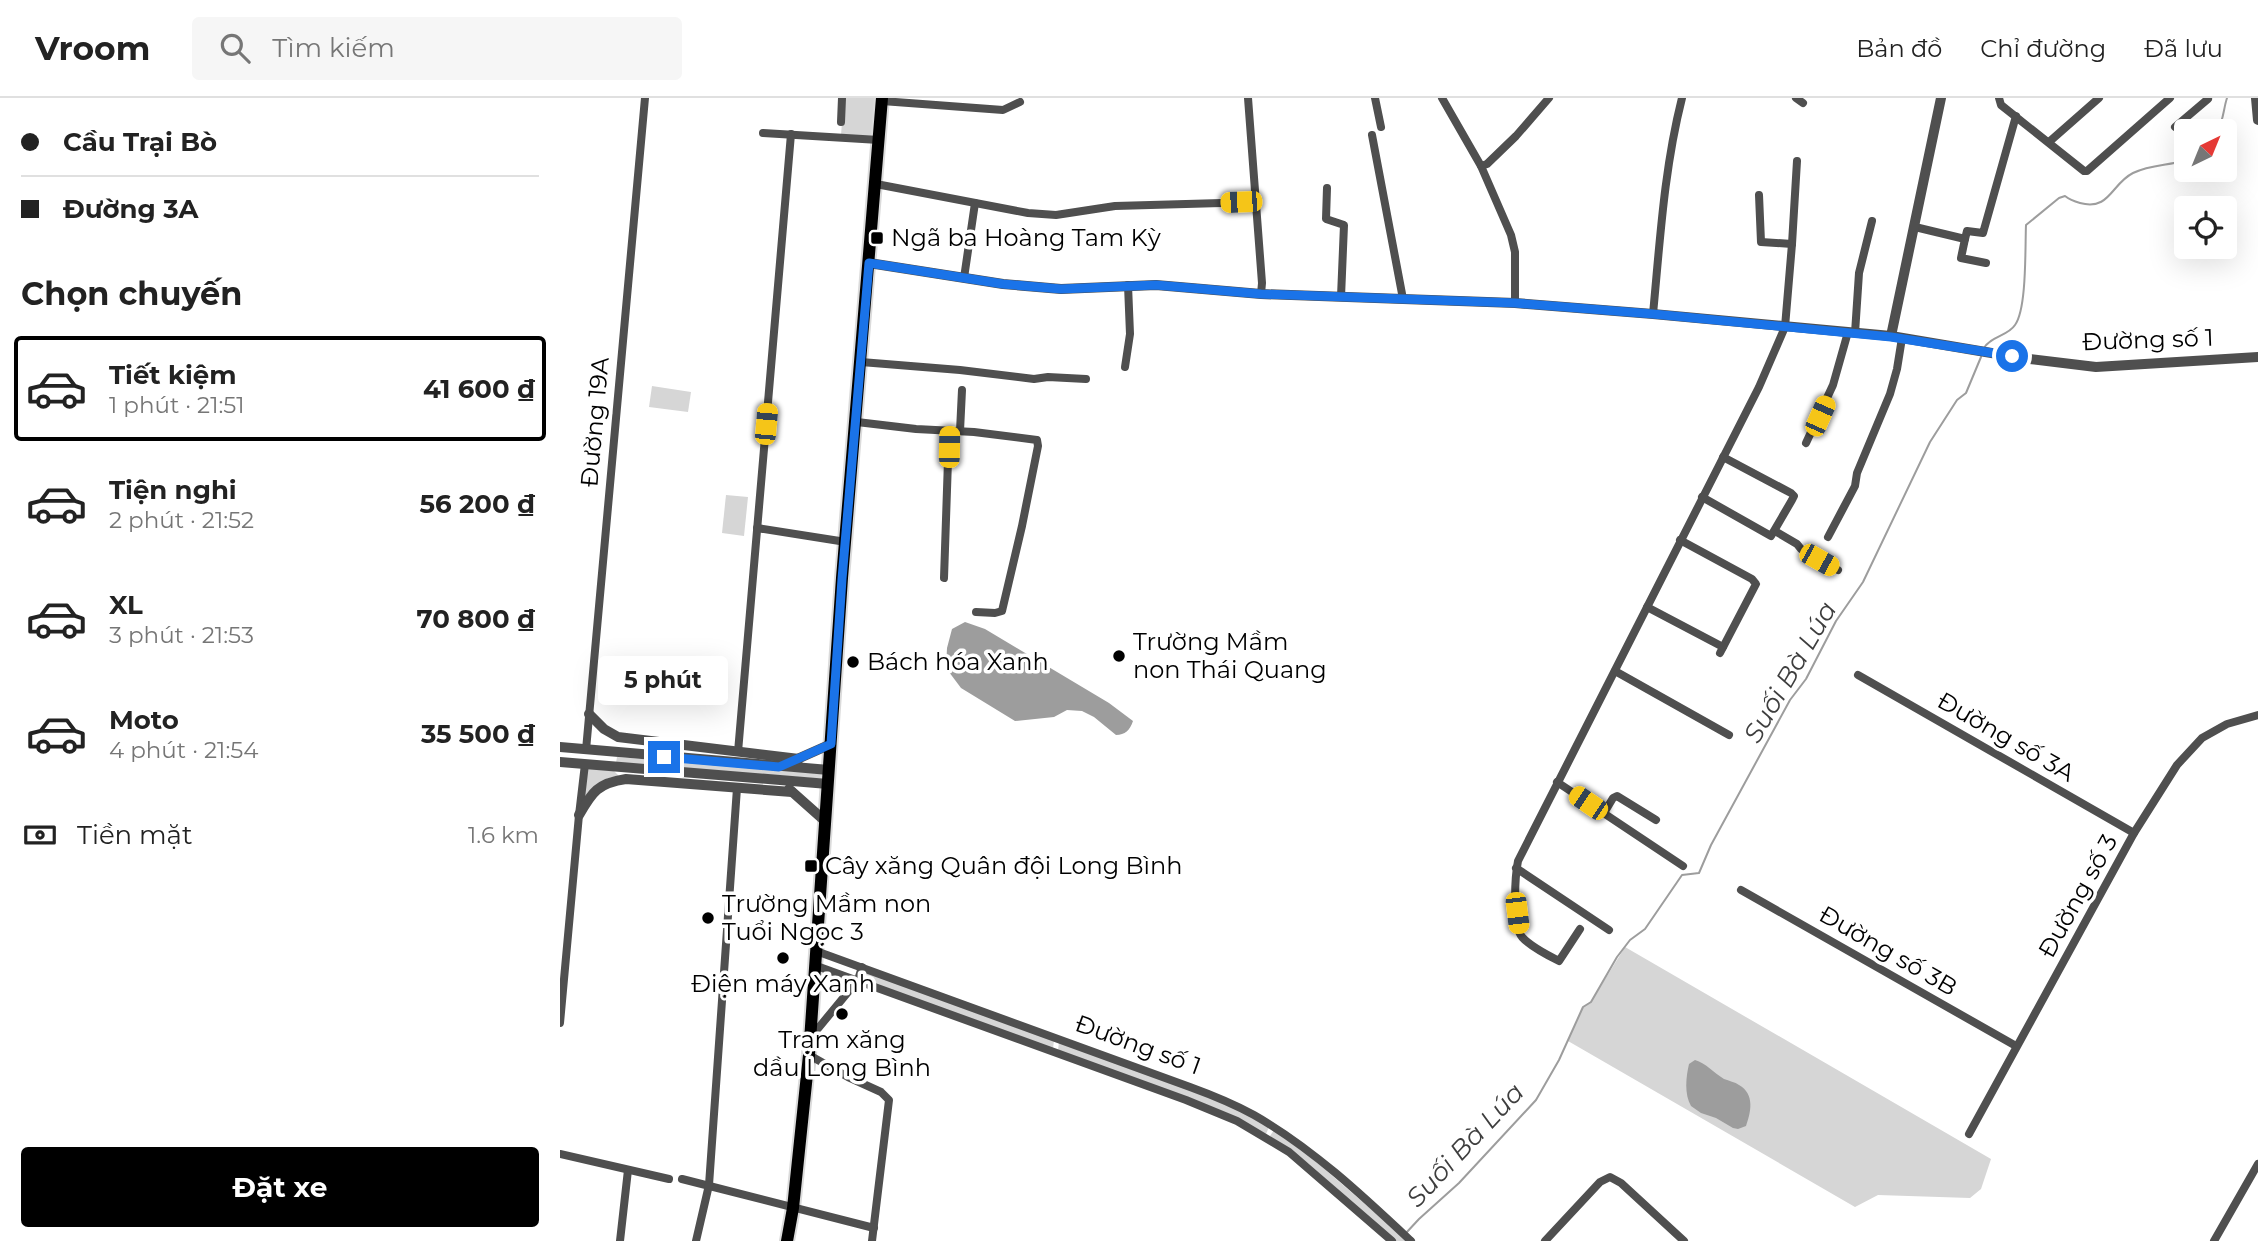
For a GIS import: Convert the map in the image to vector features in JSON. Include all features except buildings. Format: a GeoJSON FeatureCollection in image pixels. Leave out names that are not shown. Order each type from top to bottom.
{"type":"FeatureCollection","features":[{"type":"Feature","properties":{"kind":"main road"},"geometry":{"type":"LineString","coordinates":[[787,1241],[809,1055],[846,542],[882,100]]}},
{"type":"Feature","properties":{"kind":"street","name":"Đường 19A"},"geometry":{"type":"LineString","coordinates":[[586,750],[645,98]]}},
{"type":"Feature","properties":{"kind":"street"},"geometry":{"type":"LineString","coordinates":[[841,122],[842,98]]}},
{"type":"Feature","properties":{"kind":"street"},"geometry":{"type":"LineString","coordinates":[[1248,98],[1261,294]]}},
{"type":"Feature","properties":{"kind":"street"},"geometry":{"type":"LineString","coordinates":[[1375,98],[1381,127]]}},
{"type":"Feature","properties":{"kind":"street"},"geometry":{"type":"LineString","coordinates":[[1442,98],[1481,166],[1511,235],[1515,252],[1515,303]]}},
{"type":"Feature","properties":{"kind":"street"},"geometry":{"type":"LineString","coordinates":[[1481,166],[1487,164],[1517,136],[1549,98]]}},
{"type":"Feature","properties":{"kind":"street"},"geometry":{"type":"LineString","coordinates":[[1653,314],[1666,176],[1682,98]]}},
{"type":"Feature","properties":{"kind":"street"},"geometry":{"type":"LineString","coordinates":[[1828,537],[1855,486],[1861,463],[1890,394],[1897,369],[1897,337],[1915,227],[1941,98]]}},
{"type":"Feature","properties":{"kind":"street"},"geometry":{"type":"LineString","coordinates":[[1999,98],[2001,105],[2049,142],[2077,168],[2087,171],[2170,98]]}},
{"type":"Feature","properties":{"kind":"street"},"geometry":{"type":"LineString","coordinates":[[2049,142],[2099,98]]}},
{"type":"Feature","properties":{"kind":"street"},"geometry":{"type":"LineString","coordinates":[[2256,98],[2258,120]]}},
{"type":"Feature","properties":{"kind":"street"},"geometry":{"type":"LineString","coordinates":[[882,100],[1003,110],[1020,102]]}},
{"type":"Feature","properties":{"kind":"street"},"geometry":{"type":"LineString","coordinates":[[2186,119],[2208,102]]}},
{"type":"Feature","properties":{"kind":"street"},"geometry":{"type":"LineString","coordinates":[[1986,263],[1961,258],[1966,231],[1983,233],[1986,228],[2015,116]]}},
{"type":"Feature","properties":{"kind":"street"},"geometry":{"type":"LineString","coordinates":[[763,133],[879,140]]}},
{"type":"Feature","properties":{"kind":"street"},"geometry":{"type":"LineString","coordinates":[[738,752],[791,134]]}},
{"type":"Feature","properties":{"kind":"street"},"geometry":{"type":"LineString","coordinates":[[1372,135],[1403,299]]}},
{"type":"Feature","properties":{"kind":"street"},"geometry":{"type":"LineString","coordinates":[[1580,929],[1559,961],[1522,937],[1515,898],[1516,868],[1522,850],[1759,387],[1785,327],[1797,161]]}},
{"type":"Feature","properties":{"kind":"street"},"geometry":{"type":"LineString","coordinates":[[876,184],[1028,213],[1056,215],[1115,206],[1257,202]]}},
{"type":"Feature","properties":{"kind":"street"},"geometry":{"type":"LineString","coordinates":[[1327,188],[1326,219],[1344,225],[1341,297]]}},
{"type":"Feature","properties":{"kind":"street"},"geometry":{"type":"LineString","coordinates":[[1759,195],[1761,242],[1792,244]]}},
{"type":"Feature","properties":{"kind":"street"},"geometry":{"type":"LineString","coordinates":[[964,278],[975,203]]}},
{"type":"Feature","properties":{"kind":"street"},"geometry":{"type":"LineString","coordinates":[[1806,443],[1837,375],[1851,332],[1858,283],[1872,221]]}},
{"type":"Feature","properties":{"kind":"street"},"geometry":{"type":"LineString","coordinates":[[1915,227],[1965,239]]}},
{"type":"Feature","properties":{"kind":"street","name":"Đường số 1"},"geometry":{"type":"LineString","coordinates":[[869,263],[1003,284],[1061,289],[1128,285],[1261,294],[1515,303],[1653,314],[1897,337],[2096,367],[2258,357]]}},
{"type":"Feature","properties":{"kind":"street"},"geometry":{"type":"LineString","coordinates":[[1125,367],[1129,334],[1128,285]]}},
{"type":"Feature","properties":{"kind":"street"},"geometry":{"type":"LineString","coordinates":[[861,362],[1034,379],[1086,379]]}},
{"type":"Feature","properties":{"kind":"street"},"geometry":{"type":"LineString","coordinates":[[960,431],[962,390]]}},
{"type":"Feature","properties":{"kind":"street"},"geometry":{"type":"LineString","coordinates":[[856,422],[1034,438],[1038,442],[1002,611],[976,612]]}},
{"type":"Feature","properties":{"kind":"street"},"geometry":{"type":"LineString","coordinates":[[944,578],[949,431]]}},
{"type":"Feature","properties":{"kind":"street"},"geometry":{"type":"LineString","coordinates":[[1702,497],[1770,536],[1794,496],[1723,457]]}},
{"type":"Feature","properties":{"kind":"street"},"geometry":{"type":"LineString","coordinates":[[757,528],[846,542]]}},
{"type":"Feature","properties":{"kind":"street"},"geometry":{"type":"LineString","coordinates":[[1775,531],[1838,570]]}},
{"type":"Feature","properties":{"kind":"street"},"geometry":{"type":"LineString","coordinates":[[1647,607],[1721,650],[1756,584],[1752,579],[1680,540]]}},
{"type":"Feature","properties":{"kind":"street"},"geometry":{"type":"LineString","coordinates":[[1615,670],[1729,735]]}},
{"type":"Feature","properties":{"kind":"street","name":"Đường số 3A"},"geometry":{"type":"LineString","coordinates":[[1858,675],[2134,833]]}},
{"type":"Feature","properties":{"kind":"street"},"geometry":{"type":"LineString","coordinates":[[589,714],[604,729],[618,737],[799,759]]}},
{"type":"Feature","properties":{"kind":"street","name":"Đường số 3"},"geometry":{"type":"LineString","coordinates":[[1969,1134],[2134,833],[2177,765],[2195,744],[2227,724],[2258,715]]}},
{"type":"Feature","properties":{"kind":"street"},"geometry":{"type":"LineString","coordinates":[[626,779],[614,767],[615,753],[631,739]]}},
{"type":"Feature","properties":{"kind":"street"},"geometry":{"type":"LineString","coordinates":[[779,767],[831,744]]}},
{"type":"Feature","properties":{"kind":"street"},"geometry":{"type":"LineString","coordinates":[[560,747],[779,767],[829,777]]}},
{"type":"Feature","properties":{"kind":"street"},"geometry":{"type":"LineString","coordinates":[[560,1023],[586,750]]}},
{"type":"Feature","properties":{"kind":"street"},"geometry":{"type":"LineString","coordinates":[[560,761],[779,780],[829,777]]}},
{"type":"Feature","properties":{"kind":"street"},"geometry":{"type":"LineString","coordinates":[[579,816],[598,789],[608,782],[626,779],[792,792]]}},
{"type":"Feature","properties":{"kind":"street"},"geometry":{"type":"LineString","coordinates":[[779,780],[825,821]]}},
{"type":"Feature","properties":{"kind":"street"},"geometry":{"type":"LineString","coordinates":[[1557,782],[1683,866]]}},
{"type":"Feature","properties":{"kind":"street"},"geometry":{"type":"LineString","coordinates":[[696,1241],[709,1185],[737,788]]}},
{"type":"Feature","properties":{"kind":"street"},"geometry":{"type":"LineString","coordinates":[[1604,813],[1617,796],[1656,820]]}},
{"type":"Feature","properties":{"kind":"street"},"geometry":{"type":"LineString","coordinates":[[1516,868],[1609,930]]}},
{"type":"Feature","properties":{"kind":"street","name":"Đường số 3B"},"geometry":{"type":"LineString","coordinates":[[1741,890],[2016,1046]]}},
{"type":"Feature","properties":{"kind":"street","name":"Đường số 1"},"geometry":{"type":"LineString","coordinates":[[816,951],[1222,1099],[1273,1127],[1309,1152],[1411,1241]]}},
{"type":"Feature","properties":{"kind":"street","name":"Đường số 1"},"geometry":{"type":"LineString","coordinates":[[814,965],[1217,1112],[1267,1137],[1307,1166],[1390,1239]]}},
{"type":"Feature","properties":{"kind":"street"},"geometry":{"type":"LineString","coordinates":[[810,1037],[858,980],[862,967]]}},
{"type":"Feature","properties":{"kind":"street"},"geometry":{"type":"LineString","coordinates":[[1055,1052],[1057,1038]]}},
{"type":"Feature","properties":{"kind":"street"},"geometry":{"type":"LineString","coordinates":[[809,1055],[881,1092],[889,1100],[872,1241]]}},
{"type":"Feature","properties":{"kind":"street"},"geometry":{"type":"LineString","coordinates":[[1267,1137],[1273,1127]]}},
{"type":"Feature","properties":{"kind":"street"},"geometry":{"type":"LineString","coordinates":[[560,1154],[669,1179]]}},
{"type":"Feature","properties":{"kind":"street"},"geometry":{"type":"LineString","coordinates":[[2214,1241],[2258,1164]]}},
{"type":"Feature","properties":{"kind":"street"},"geometry":{"type":"LineString","coordinates":[[620,1241],[628,1170]]}},
{"type":"Feature","properties":{"kind":"street"},"geometry":{"type":"LineString","coordinates":[[1545,1241],[1600,1182],[1610,1177],[1621,1183],[1684,1241]]}},
{"type":"Feature","properties":{"kind":"street"},"geometry":{"type":"LineString","coordinates":[[682,1179],[874,1228]]}},
{"type":"Feature","properties":{"kind":"shaded area"},"geometry":{"type":"Polygon","coordinates":[[[844,98],[878,98],[875,137],[841,135],[844,98]]]}},
{"type":"Feature","properties":{"kind":"shaded area"},"geometry":{"type":"Polygon","coordinates":[[[652,386],[691,392],[688,412],[649,407],[652,386]]]}},
{"type":"Feature","properties":{"kind":"shaded area"},"geometry":{"type":"Polygon","coordinates":[[[726,495],[748,497],[744,536],[722,533],[726,495]]]}},
{"type":"Feature","properties":{"kind":"shaded area"},"geometry":{"type":"Polygon","coordinates":[[[965,622],[985,629],[1109,703],[1133,721],[1130,727],[1125,733],[1116,735],[1094,717],[1082,711],[1067,710],[1054,717],[1015,721],[961,688],[946,668],[947,648],[952,629],[965,622]]]}},
{"type":"Feature","properties":{"kind":"shaded area"},"geometry":{"type":"Polygon","coordinates":[[[617,757],[825,774],[824,779],[616,763],[617,757]]]}},
{"type":"Feature","properties":{"kind":"shaded area"},"geometry":{"type":"Polygon","coordinates":[[[585,768],[614,771],[619,776],[603,781],[583,799],[585,768]]]}},
{"type":"Feature","properties":{"kind":"shaded area"},"geometry":{"type":"Polygon","coordinates":[[[1625,947],[1991,1159],[1981,1189],[1970,1198],[1878,1195],[1855,1207],[1568,1041],[1583,1007],[1591,1002],[1625,947]]]}},
{"type":"Feature","properties":{"kind":"shaded area"},"geometry":{"type":"Polygon","coordinates":[[[864,970],[1054,1040],[1053,1049],[861,979],[864,970]]]}},
{"type":"Feature","properties":{"kind":"shaded area"},"geometry":{"type":"Polygon","coordinates":[[[1059,1041],[1221,1101],[1269,1127],[1266,1134],[1058,1051],[1059,1041]]]}},
{"type":"Feature","properties":{"kind":"shaded area"},"geometry":{"type":"Polygon","coordinates":[[[1695,1060],[1724,1079],[1736,1083],[1748,1093],[1750,1104],[1746,1126],[1733,1128],[1691,1106],[1686,1080],[1689,1064],[1695,1060]]]}},
{"type":"Feature","properties":{"kind":"shaded area"},"geometry":{"type":"Polygon","coordinates":[[[1274,1130],[1307,1154],[1408,1241],[1396,1241],[1309,1164],[1270,1136],[1274,1130]]]}},
{"type":"Feature","properties":{"kind":"waterway","name":"Suối Bà Lúa"},"geometry":{"type":"LineString","coordinates":[[2222,119],[2227,98]]}},
{"type":"Feature","properties":{"kind":"waterway","name":"Suối Bà Lúa"},"geometry":{"type":"LineString","coordinates":[[1984,348],[2012,329],[2019,317],[2022,306],[2026,225],[2059,198],[2065,196],[2080,203],[2098,203],[2133,173],[2174,163]]}},
{"type":"Feature","properties":{"kind":"waterway","name":"Suối Bà Lúa"},"geometry":{"type":"LineString","coordinates":[[1406,1233],[1459,1183],[1536,1100],[1559,1060],[1583,1007],[1591,1002],[1617,957],[1630,940],[1645,929],[1682,875],[1699,873],[1711,845],[1790,700],[1806,679],[1836,621],[1863,582],[1930,442],[1957,400],[1966,393],[1981,357]]}},
{"type":"Feature","properties":{"kind":"place","name":"Ngã ba Hoàng Tam Kỳ"},"geometry":{"type":"Point","coordinates":[877,238]}},
{"type":"Feature","properties":{"kind":"place","name":"Trường Mầm non Thái Quang"},"geometry":{"type":"Point","coordinates":[1119,656]}},
{"type":"Feature","properties":{"kind":"place","name":"Bách hóa Xanh"},"geometry":{"type":"Point","coordinates":[853,662]}},
{"type":"Feature","properties":{"kind":"place","name":"Cây xăng Quân đội Long Bình"},"geometry":{"type":"Point","coordinates":[811,866]}},
{"type":"Feature","properties":{"kind":"place","name":"Trường Mầm non Tuổi Ngọc 3"},"geometry":{"type":"Point","coordinates":[708,918]}},
{"type":"Feature","properties":{"kind":"place","name":"Điện máy Xanh"},"geometry":{"type":"Point","coordinates":[783,958]}},
{"type":"Feature","properties":{"kind":"place","name":"Trạm xăng dầu Long Bình"},"geometry":{"type":"Point","coordinates":[842,1014]}},
{"type":"Feature","properties":{"kind":"route"},"geometry":{"type":"LineString","coordinates":[[664,757],[779,767],[831,744],[869,263],[1003,284],[1061,289],[1156,285],[1261,294],[1515,303],[1653,314],[1891,337],[2012,356]]}}]}
